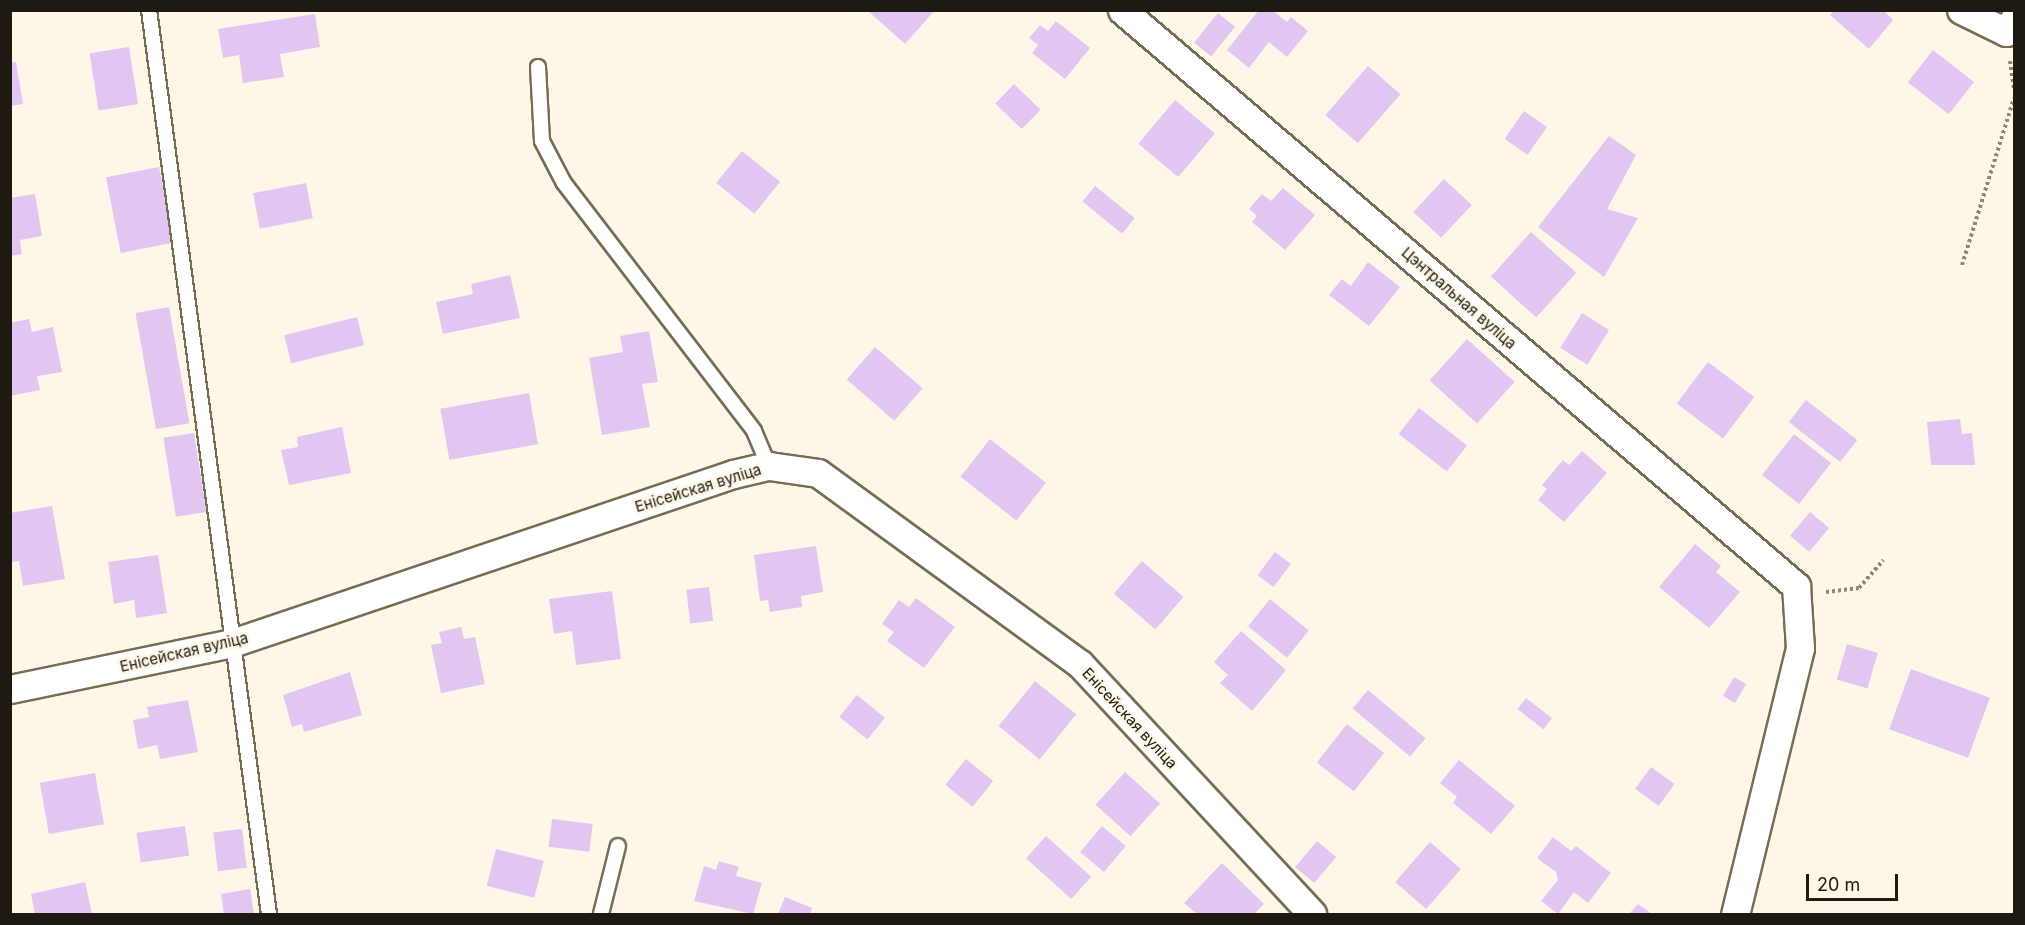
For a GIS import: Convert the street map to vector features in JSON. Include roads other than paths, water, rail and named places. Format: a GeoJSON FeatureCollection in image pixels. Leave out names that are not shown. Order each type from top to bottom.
{"type":"FeatureCollection","features":[{"type":"Feature","properties":{"kind":"street","name":"Цэнтральная вуліца"},"geometry":{"type":"LineString","coordinates":[[1122,10],[1796,586],[1800,648],[1735,915]]}},
{"type":"Feature","properties":{"kind":"street"},"geometry":{"type":"LineString","coordinates":[[1961,10],[2010,25]]}},
{"type":"Feature","properties":{"kind":"street","name":"Енісейская вуліца"},"geometry":{"type":"LineString","coordinates":[[10,689],[232,643],[769,466],[818,473],[1080,664],[1312,915]]}},
{"type":"Feature","properties":{"kind":"lane"},"geometry":{"type":"LineString","coordinates":[[149,10],[269,915]]}},
{"type":"Feature","properties":{"kind":"lane"},"geometry":{"type":"LineString","coordinates":[[538,67],[543,141],[564,183],[754,431],[769,466]]}},
{"type":"Feature","properties":{"kind":"lane"},"geometry":{"type":"LineString","coordinates":[[601,915],[618,846]]}}]}
